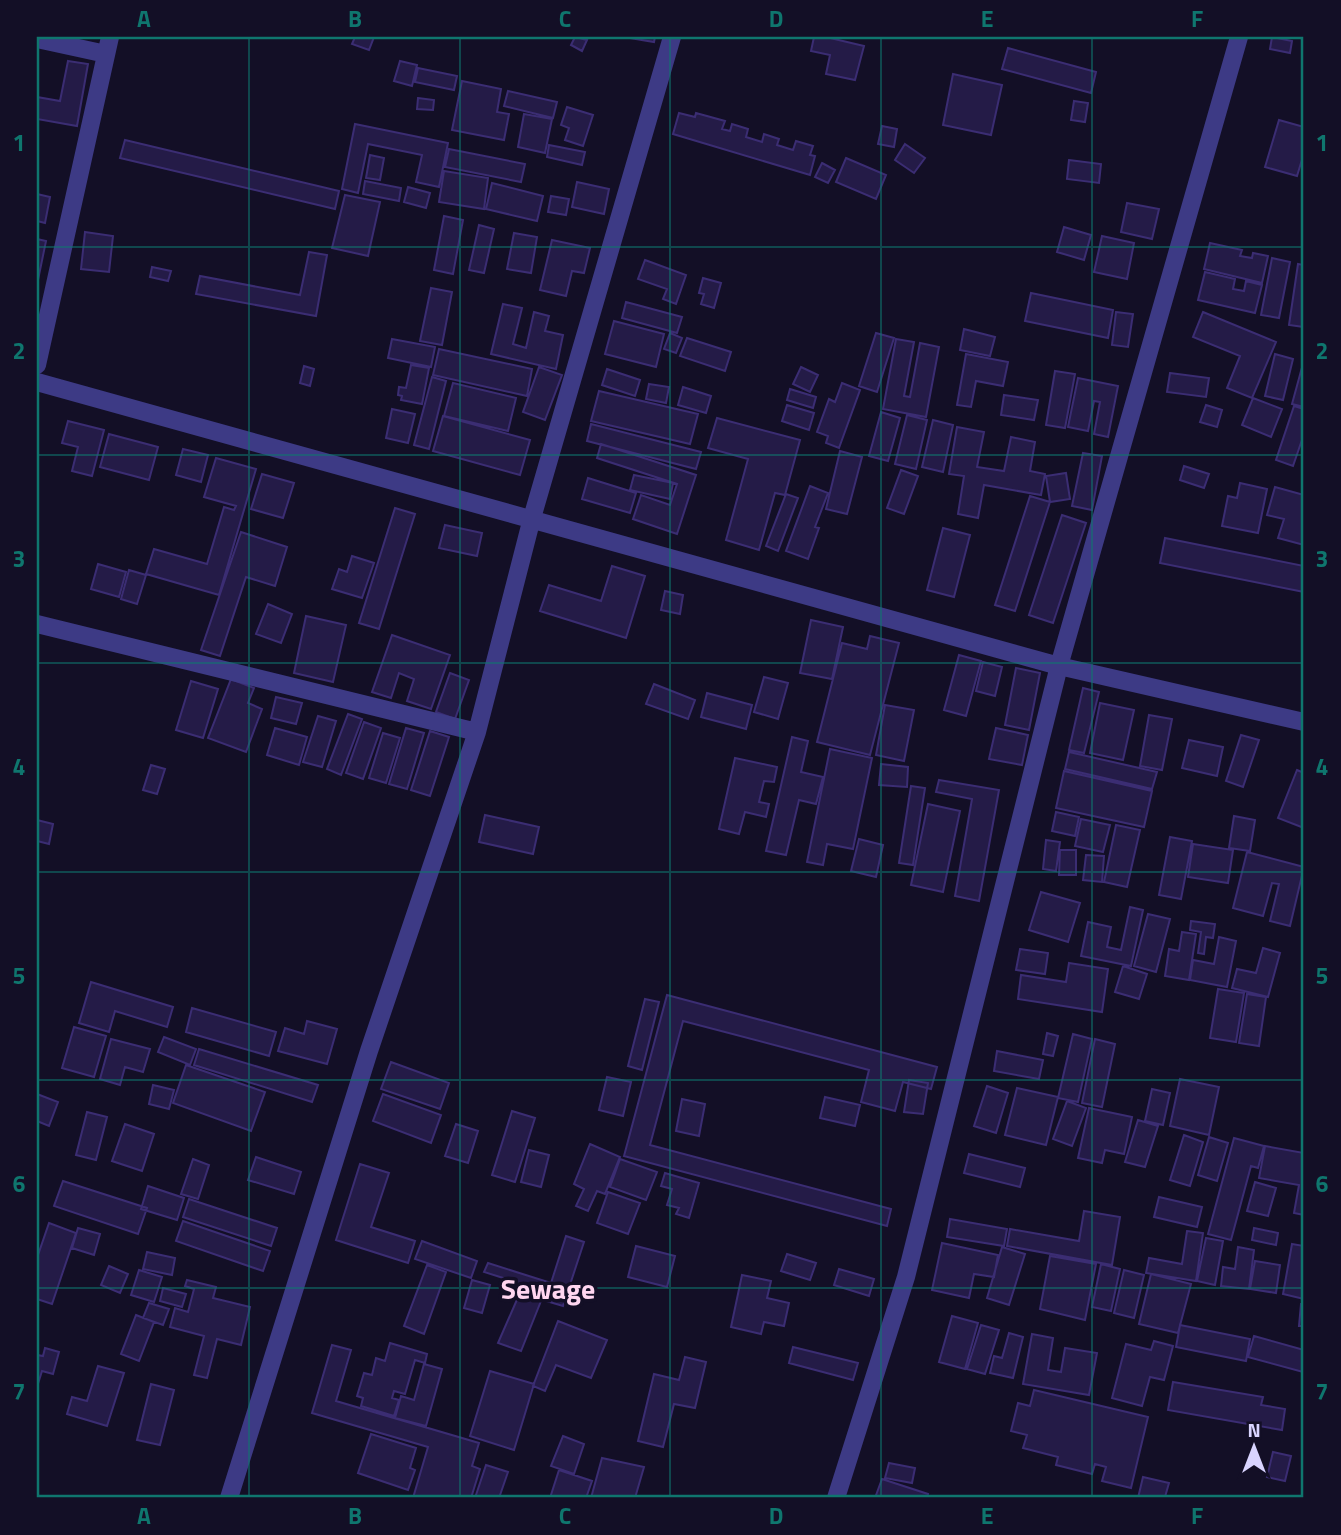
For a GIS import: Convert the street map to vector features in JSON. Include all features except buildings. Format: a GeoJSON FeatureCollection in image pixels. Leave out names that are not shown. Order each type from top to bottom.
{"type":"FeatureCollection","features":[{"type":"Feature","properties":{"kind":"street"},"geometry":{"type":"LineString","coordinates":[[229,1498],[369,1051],[477,732],[533,518],[672,37]]}},
{"type":"Feature","properties":{"kind":"street"},"geometry":{"type":"LineString","coordinates":[[836,1498],[906,1277],[1059,666],[1240,37]]}},
{"type":"Feature","properties":{"kind":"street"},"geometry":{"type":"LineString","coordinates":[[37,40],[108,46],[37,365]]}},
{"type":"Feature","properties":{"kind":"street"},"geometry":{"type":"LineString","coordinates":[[37,382],[1059,666],[1304,722]]}},
{"type":"Feature","properties":{"kind":"street"},"geometry":{"type":"LineString","coordinates":[[37,624],[477,732]]}},
{"type":"Feature","properties":{"kind":"district","name":"Sewage"},"geometry":{"type":"Point","coordinates":[548,1288]}}]}
